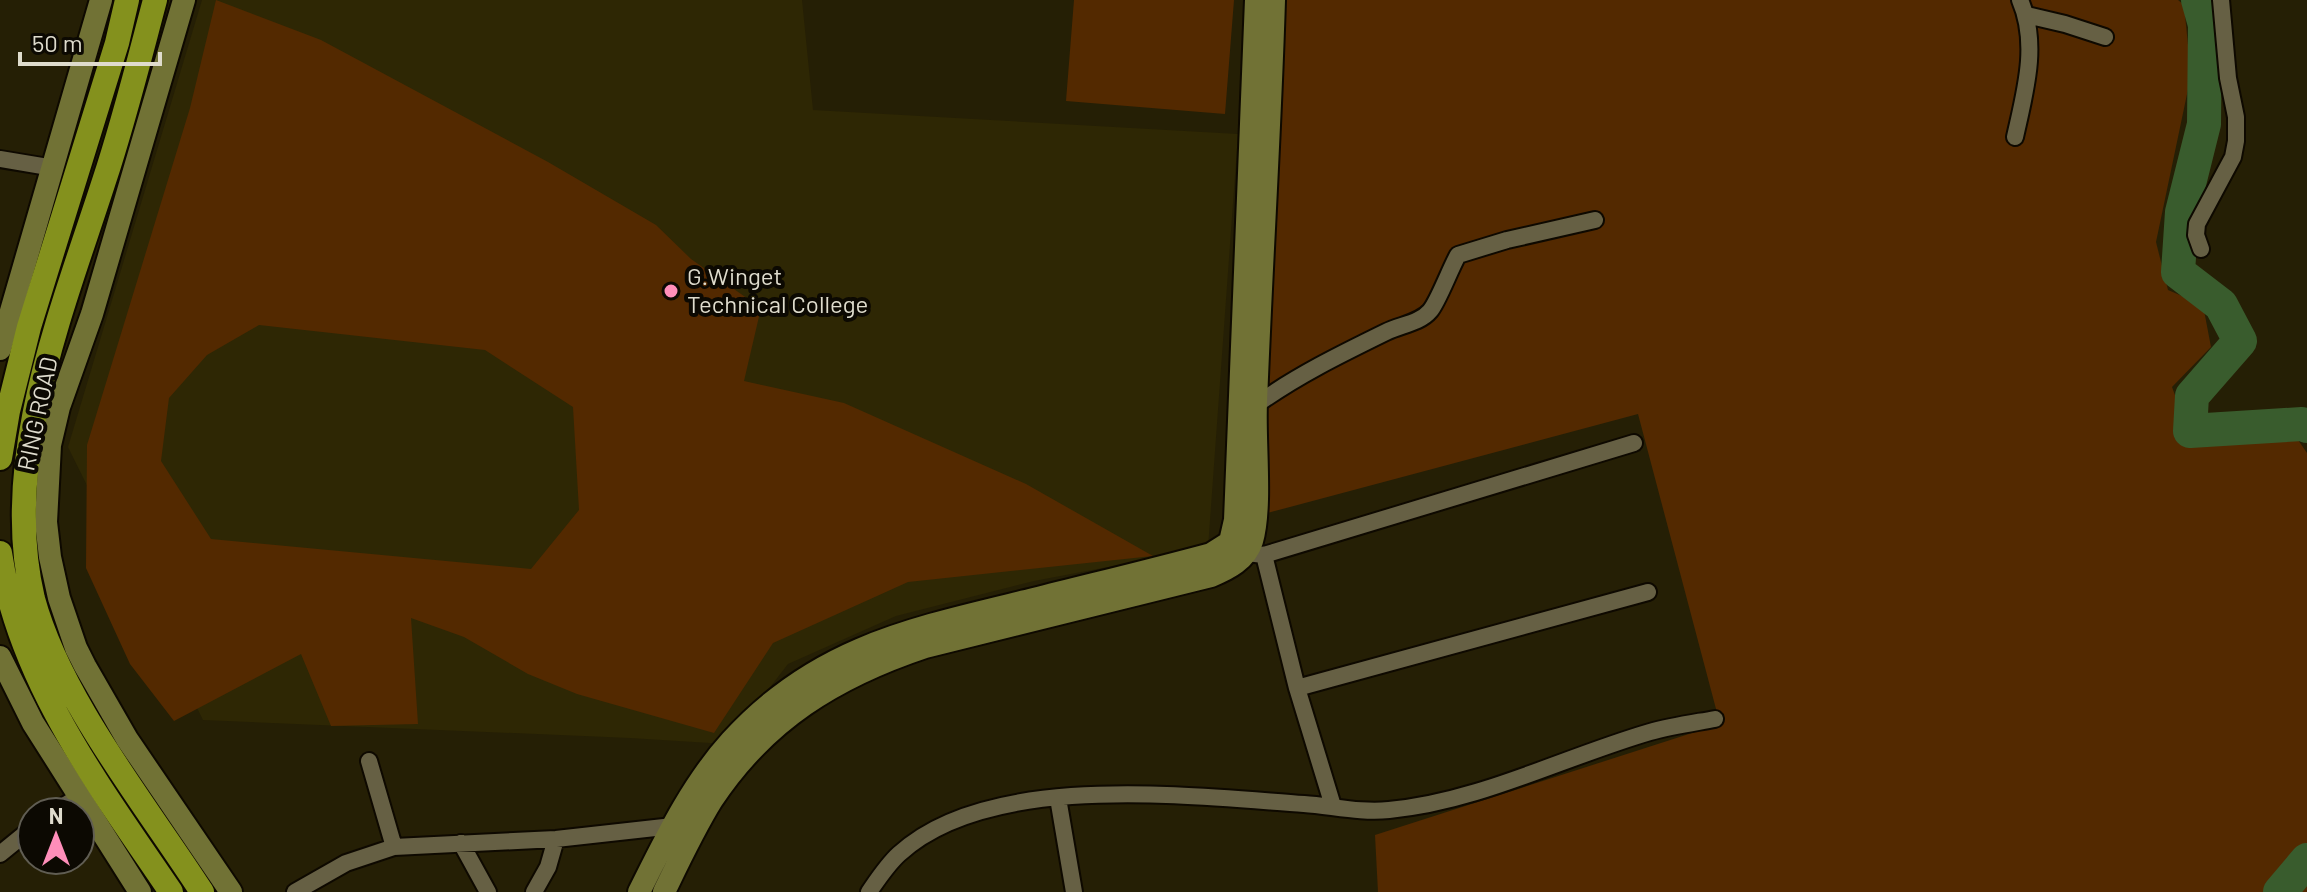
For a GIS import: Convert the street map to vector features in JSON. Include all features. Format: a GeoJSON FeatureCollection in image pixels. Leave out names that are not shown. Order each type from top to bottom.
{"type":"FeatureCollection","features":[{"type":"Feature","properties":{"kind":"highway","name":"RING ROAD"},"geometry":{"type":"LineString","coordinates":[[0,458],[29,327],[117,43],[127,0]]}},
{"type":"Feature","properties":{"kind":"highway","name":"RING ROAD"},"geometry":{"type":"LineString","coordinates":[[155,0],[106,176],[45,366],[27,443],[22,518],[34,600],[68,682],[101,739],[202,892]]}},
{"type":"Feature","properties":{"kind":"highway"},"geometry":{"type":"LineString","coordinates":[[0,553],[16,625],[42,688],[59,721],[171,892]]}},
{"type":"Feature","properties":{"kind":"main road"},"geometry":{"type":"LineString","coordinates":[[0,349],[101,0]]}},
{"type":"Feature","properties":{"kind":"main road"},"geometry":{"type":"LineString","coordinates":[[184,0],[92,314],[59,407],[50,445],[46,522],[59,598],[85,666],[127,739],[231,892]]}},
{"type":"Feature","properties":{"kind":"main road"},"geometry":{"type":"LineString","coordinates":[[639,892],[699,781],[728,744],[761,710],[825,665],[872,643],[922,626],[1211,554],[1230,542],[1235,520],[1256,0]]}},
{"type":"Feature","properties":{"kind":"main road"},"geometry":{"type":"LineString","coordinates":[[664,892],[697,826],[728,778],[760,741],[806,702],[861,671],[925,647],[1211,576],[1255,554],[1256,405],[1274,0]]}},
{"type":"Feature","properties":{"kind":"main road"},"geometry":{"type":"LineString","coordinates":[[0,657],[33,723],[77,796]]}},
{"type":"Feature","properties":{"kind":"main road"},"geometry":{"type":"LineString","coordinates":[[96,825],[140,892]]}},
{"type":"Feature","properties":{"kind":"street"},"geometry":{"type":"LineString","coordinates":[[2201,249],[2196,235],[2197,224],[2233,157],[2236,141],[2236,117],[2228,78],[2221,0]]}},
{"type":"Feature","properties":{"kind":"street"},"geometry":{"type":"LineString","coordinates":[[2015,137],[2029,66],[2023,8],[2105,37]]}},
{"type":"Feature","properties":{"kind":"street"},"geometry":{"type":"LineString","coordinates":[[0,159],[54,168]]}},
{"type":"Feature","properties":{"kind":"street"},"geometry":{"type":"LineString","coordinates":[[1256,405],[1326,362],[1390,330],[1422,318],[1432,309],[1458,255],[1507,240],[1595,220]]}},
{"type":"Feature","properties":{"kind":"street"},"geometry":{"type":"LineString","coordinates":[[1333,806],[1255,554],[1634,443]]}},
{"type":"Feature","properties":{"kind":"street"},"geometry":{"type":"LineString","coordinates":[[1297,688],[1648,592]]}},
{"type":"Feature","properties":{"kind":"street"},"geometry":{"type":"LineString","coordinates":[[869,892],[899,854],[934,831],[989,808],[1095,794],[1153,794],[1389,810],[1487,788],[1651,731],[1715,719]]}},
{"type":"Feature","properties":{"kind":"street"},"geometry":{"type":"LineString","coordinates":[[369,761],[394,847]]}},
{"type":"Feature","properties":{"kind":"street"},"geometry":{"type":"LineString","coordinates":[[1058,798],[1074,892]]}},
{"type":"Feature","properties":{"kind":"street"},"geometry":{"type":"LineString","coordinates":[[295,892],[346,863],[394,847],[556,839],[674,824],[697,826]]}},
{"type":"Feature","properties":{"kind":"street"},"geometry":{"type":"LineString","coordinates":[[534,892],[548,867],[556,839]]}},
{"type":"Feature","properties":{"kind":"street"},"geometry":{"type":"LineString","coordinates":[[0,854],[16,841]]}},
{"type":"Feature","properties":{"kind":"street"},"geometry":{"type":"LineString","coordinates":[[461,843],[488,892]]}},
{"type":"Feature","properties":{"kind":"shaded area","name":"G.Winget Technical College"},"geometry":{"type":"Polygon","coordinates":[[[202,0],[802,0],[813,110],[1238,134],[1208,548],[1034,581],[896,616],[788,664],[726,744],[203,720],[68,447],[202,0]]]}},
{"type":"Feature","properties":{"kind":"shaded area"},"geometry":{"type":"Polygon","coordinates":[[[216,0],[321,40],[548,162],[656,225],[691,259],[761,308],[744,381],[844,403],[1026,484],[1153,556],[908,582],[773,643],[714,733],[577,694],[528,674],[464,637],[411,618],[418,724],[331,726],[301,654],[174,721],[130,664],[86,568],[87,445],[190,108],[216,0]],[[259,325],[207,355],[169,398],[161,461],[211,539],[531,569],[579,510],[573,407],[485,350],[259,325]]]}},
{"type":"Feature","properties":{"kind":"shaded area"},"geometry":{"type":"Polygon","coordinates":[[[1074,0],[1234,0],[1225,114],[1066,101],[1074,0]]]}},
{"type":"Feature","properties":{"kind":"shaded area"},"geometry":{"type":"Polygon","coordinates":[[[1270,0],[2178,0],[2184,5],[2191,75],[2156,242],[2168,290],[2203,305],[2211,347],[2172,387],[2192,442],[2296,437],[2307,453],[2307,892],[1378,892],[1375,835],[1720,724],[1638,414],[1260,515],[1270,0]]]}},
{"type":"Feature","properties":{"kind":"waterway"},"geometry":{"type":"LineString","coordinates":[[2198,0],[2205,25],[2204,124],[2182,212],[2178,272],[2221,305],[2240,341],[2192,396],[2190,431],[2307,426]]}},
{"type":"Feature","properties":{"kind":"waterway"},"geometry":{"type":"LineString","coordinates":[[2280,892],[2307,860]]}},
{"type":"Feature","properties":{"kind":"place","name":"G.Winget Technical College"},"geometry":{"type":"Point","coordinates":[671,291]}}]}
